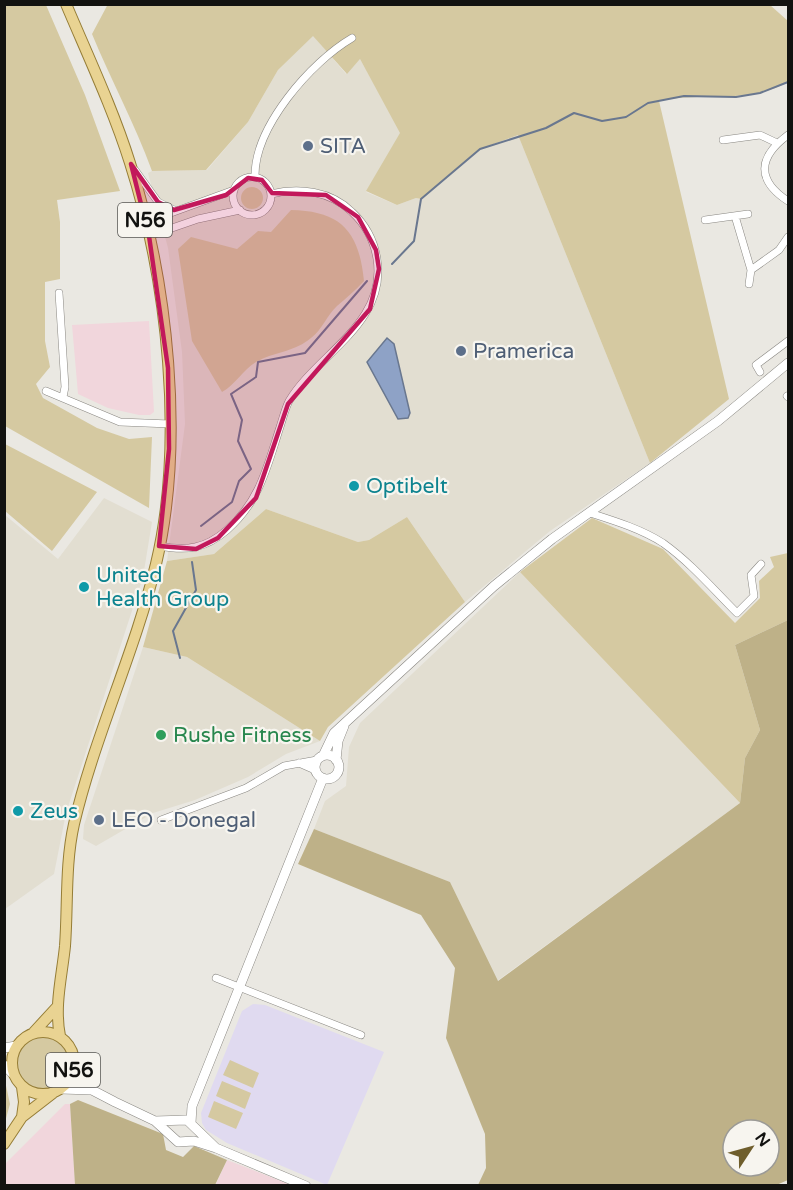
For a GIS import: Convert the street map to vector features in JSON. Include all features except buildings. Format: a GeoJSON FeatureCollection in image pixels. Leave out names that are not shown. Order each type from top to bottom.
{"type":"FeatureCollection","features":[{"type":"Feature","properties":{"kind":"main road","name":"N56"},"geometry":{"type":"LineString","coordinates":[[60,1036],[57,1007],[64,959],[66,894],[74,826],[96,750],[141,615],[159,546],[167,488],[170,424],[167,357],[146,222],[131,165],[66,4]]}},
{"type":"Feature","properties":{"kind":"main road","name":"N56"},"geometry":{"type":"LineString","coordinates":[[57,1007],[34,1032],[10,1047],[12,1056],[8,1069],[22,1087],[37,1094],[57,1091]]}},
{"type":"Feature","properties":{"kind":"main road","name":"N56"},"geometry":{"type":"LineString","coordinates":[[4,1144],[22,1117],[57,1091],[72,1075],[74,1067],[71,1049],[60,1036],[52,1032],[34,1032]]}},
{"type":"Feature","properties":{"kind":"main road","name":"N56"},"geometry":{"type":"LineString","coordinates":[[22,1087],[22,1117]]}},
{"type":"Feature","properties":{"kind":"street"},"geometry":{"type":"LineString","coordinates":[[255,177],[262,141],[281,108],[317,64],[352,38]]}},
{"type":"Feature","properties":{"kind":"street"},"geometry":{"type":"LineString","coordinates":[[723,140],[760,135],[777,143]]}},
{"type":"Feature","properties":{"kind":"street"},"geometry":{"type":"LineString","coordinates":[[789,135],[777,143],[769,153],[764,168],[766,180],[773,190],[789,201]]}},
{"type":"Feature","properties":{"kind":"street"},"geometry":{"type":"LineString","coordinates":[[131,165],[158,202],[174,210]]}},
{"type":"Feature","properties":{"kind":"street"},"geometry":{"type":"LineString","coordinates":[[146,222],[234,190],[242,180],[255,177],[266,183],[271,194],[269,206],[260,213],[248,214],[240,210],[234,201],[234,190]]}},
{"type":"Feature","properties":{"kind":"street"},"geometry":{"type":"LineString","coordinates":[[159,546],[182,550],[196,549],[218,538],[244,514],[256,498],[288,404],[316,368],[360,323],[370,309],[377,289],[379,269],[371,237],[348,207],[318,193],[298,191],[271,194]]}},
{"type":"Feature","properties":{"kind":"street"},"geometry":{"type":"LineString","coordinates":[[149,236],[198,219],[240,210]]}},
{"type":"Feature","properties":{"kind":"street"},"geometry":{"type":"LineString","coordinates":[[705,220],[748,214]]}},
{"type":"Feature","properties":{"kind":"street"},"geometry":{"type":"LineString","coordinates":[[735,216],[751,270],[749,284]]}},
{"type":"Feature","properties":{"kind":"street"},"geometry":{"type":"LineString","coordinates":[[751,270],[778,250],[789,237]]}},
{"type":"Feature","properties":{"kind":"street"},"geometry":{"type":"LineString","coordinates":[[59,293],[65,387],[63,398]]}},
{"type":"Feature","properties":{"kind":"street"},"geometry":{"type":"LineString","coordinates":[[760,372],[756,365],[789,341]]}},
{"type":"Feature","properties":{"kind":"street"},"geometry":{"type":"LineString","coordinates":[[315,770],[334,733],[494,586],[552,539],[718,421],[789,363]]}},
{"type":"Feature","properties":{"kind":"street"},"geometry":{"type":"LineString","coordinates":[[46,391],[120,422],[170,424]]}},
{"type":"Feature","properties":{"kind":"street"},"geometry":{"type":"LineString","coordinates":[[590,513],[624,524],[661,542],[686,561],[737,614],[754,596],[751,575],[761,564]]}},
{"type":"Feature","properties":{"kind":"street"},"geometry":{"type":"LineString","coordinates":[[299,763],[315,770],[322,778],[330,778],[336,774],[339,767],[336,760],[338,741],[347,721]]}},
{"type":"Feature","properties":{"kind":"street"},"geometry":{"type":"LineString","coordinates":[[161,820],[246,788],[284,766],[320,758],[336,760]]}},
{"type":"Feature","properties":{"kind":"street"},"geometry":{"type":"LineString","coordinates":[[189,1141],[194,1135],[192,1106],[322,778]]}},
{"type":"Feature","properties":{"kind":"street"},"geometry":{"type":"LineString","coordinates":[[216,978],[361,1035]]}},
{"type":"Feature","properties":{"kind":"street"},"geometry":{"type":"LineString","coordinates":[[74,1067],[92,1090],[155,1121],[178,1142],[189,1141],[216,1148],[306,1185]]}},
{"type":"Feature","properties":{"kind":"street"},"geometry":{"type":"LineString","coordinates":[[57,1091],[92,1090]]}},
{"type":"Feature","properties":{"kind":"street"},"geometry":{"type":"LineString","coordinates":[[170,1134],[176,1121],[192,1106]]}},
{"type":"Feature","properties":{"kind":"street"},"geometry":{"type":"LineString","coordinates":[[155,1121],[192,1124],[216,1148]]}},
{"type":"Feature","properties":{"kind":"highlighted area"},"geometry":{"type":"Polygon","coordinates":[[[131,164],[158,202],[174,210],[226,195],[248,178],[262,180],[272,193],[326,195],[358,217],[376,250],[379,269],[370,309],[288,404],[256,498],[218,538],[196,549],[159,546],[169,449],[168,368],[149,236],[131,164]]]}},
{"type":"Feature","properties":{"kind":"shaded area"},"geometry":{"type":"Polygon","coordinates":[[[108,4],[770,5],[788,21],[788,82],[757,93],[659,101],[729,399],[650,463],[518,135],[480,149],[421,199],[416,198],[397,205],[366,191],[400,133],[360,59],[347,74],[313,36],[278,70],[248,122],[206,170],[152,171],[92,34],[108,4]]]}},
{"type":"Feature","properties":{"kind":"shaded area"},"geometry":{"type":"Polygon","coordinates":[[[4,5],[46,5],[85,95],[120,191],[57,200],[60,222],[60,279],[45,282],[45,341],[50,367],[36,384],[43,398],[97,428],[129,439],[152,437],[149,508],[5,426],[4,5]]]}},
{"type":"Feature","properties":{"kind":"shaded area"},"geometry":{"type":"Polygon","coordinates":[[[313,35],[346,74],[360,59],[401,133],[366,192],[397,205],[416,198],[421,199],[480,149],[518,135],[650,463],[550,531],[465,602],[407,517],[369,540],[358,542],[266,509],[214,554],[167,561],[185,424],[182,352],[168,248],[148,173],[207,170],[248,122],[278,70],[313,35]]]}},
{"type":"Feature","properties":{"kind":"shaded area"},"geometry":{"type":"Polygon","coordinates":[[[252,187],[260,190],[263,198],[260,206],[252,209],[244,206],[241,198],[244,190],[252,187]]]}},
{"type":"Feature","properties":{"kind":"shaded area"},"geometry":{"type":"Polygon","coordinates":[[[291,210],[323,215],[335,220],[345,228],[358,249],[364,281],[333,310],[311,338],[299,346],[254,363],[222,392],[192,341],[178,249],[191,237],[237,249],[258,231],[271,232],[291,210]]]}},
{"type":"Feature","properties":{"kind":"shaded area"},"geometry":{"type":"Polygon","coordinates":[[[149,321],[154,412],[150,415],[139,415],[108,408],[78,394],[72,325],[149,321]]]}},
{"type":"Feature","properties":{"kind":"shaded area"},"geometry":{"type":"Polygon","coordinates":[[[5,444],[97,492],[52,551],[5,511],[5,444]]]}},
{"type":"Feature","properties":{"kind":"shaded area"},"geometry":{"type":"Polygon","coordinates":[[[104,498],[152,522],[143,577],[66,813],[54,874],[5,909],[5,515],[58,559],[104,498]]]}},
{"type":"Feature","properties":{"kind":"shaded area"},"geometry":{"type":"Polygon","coordinates":[[[266,509],[358,542],[369,540],[407,517],[465,602],[328,727],[320,741],[187,657],[143,647],[167,561],[214,554],[266,509]]]}},
{"type":"Feature","properties":{"kind":"shaded area"},"geometry":{"type":"Polygon","coordinates":[[[592,518],[663,549],[735,623],[760,598],[759,581],[774,567],[770,557],[788,553],[788,620],[735,645],[760,730],[745,758],[740,803],[520,572],[592,518]]]}},
{"type":"Feature","properties":{"kind":"shaded area"},"geometry":{"type":"Polygon","coordinates":[[[520,572],[740,803],[497,981],[450,882],[314,829],[325,801],[346,786],[349,747],[360,723],[520,572]]]}},
{"type":"Feature","properties":{"kind":"shaded area"},"geometry":{"type":"Polygon","coordinates":[[[788,620],[788,1180],[774,1186],[478,1185],[486,1168],[485,1134],[446,1038],[455,968],[421,915],[298,864],[314,829],[450,882],[498,981],[740,803],[745,758],[760,730],[735,645],[788,620]]]}},
{"type":"Feature","properties":{"kind":"shaded area"},"geometry":{"type":"Polygon","coordinates":[[[143,647],[187,657],[320,741],[286,754],[248,777],[195,800],[153,813],[96,846],[83,839],[84,825],[143,647]]]}},
{"type":"Feature","properties":{"kind":"shaded area"},"geometry":{"type":"Polygon","coordinates":[[[253,1004],[265,1005],[384,1052],[327,1185],[227,1143],[206,1130],[202,1123],[201,1113],[242,1011],[253,1004]]]}},
{"type":"Feature","properties":{"kind":"shaded area"},"geometry":{"type":"Polygon","coordinates":[[[37,1037],[47,1037],[61,1044],[68,1063],[61,1082],[47,1089],[37,1089],[27,1085],[20,1078],[16,1068],[16,1058],[20,1048],[27,1041],[37,1037]]]}},
{"type":"Feature","properties":{"kind":"shaded area"},"geometry":{"type":"Polygon","coordinates":[[[230,1060],[259,1073],[253,1088],[223,1075],[230,1060]]]}},
{"type":"Feature","properties":{"kind":"shaded area"},"geometry":{"type":"Polygon","coordinates":[[[5,1081],[10,1104],[5,1122],[5,1081]]]}},
{"type":"Feature","properties":{"kind":"shaded area"},"geometry":{"type":"Polygon","coordinates":[[[222,1081],[251,1093],[245,1109],[216,1096],[222,1081]]]}},
{"type":"Feature","properties":{"kind":"shaded area"},"geometry":{"type":"Polygon","coordinates":[[[78,1100],[163,1134],[166,1150],[183,1157],[194,1146],[227,1160],[215,1185],[75,1185],[70,1104],[78,1100]]]}},
{"type":"Feature","properties":{"kind":"shaded area"},"geometry":{"type":"Polygon","coordinates":[[[214,1101],[243,1113],[236,1129],[208,1117],[214,1101]]]}},
{"type":"Feature","properties":{"kind":"shaded area"},"geometry":{"type":"Polygon","coordinates":[[[65,1104],[70,1104],[75,1185],[5,1186],[5,1164],[65,1104]]]}},
{"type":"Feature","properties":{"kind":"shaded area"},"geometry":{"type":"Polygon","coordinates":[[[227,1160],[291,1185],[215,1186],[227,1160]]]}},
{"type":"Feature","properties":{"kind":"water"},"geometry":{"type":"Polygon","coordinates":[[[387,338],[394,344],[410,413],[408,418],[398,419],[367,362],[387,338]]]}},
{"type":"Feature","properties":{"kind":"waterway"},"geometry":{"type":"LineString","coordinates":[[392,264],[414,241],[421,199],[480,149],[546,128],[574,113],[602,121],[626,117],[648,103],[684,96],[736,97],[760,93],[788,82]]}},
{"type":"Feature","properties":{"kind":"waterway"},"geometry":{"type":"LineString","coordinates":[[201,526],[232,502],[239,481],[251,469],[238,441],[242,420],[231,394],[256,377],[258,362],[305,353],[367,281]]}},
{"type":"Feature","properties":{"kind":"waterway"},"geometry":{"type":"LineString","coordinates":[[180,658],[173,631],[196,590],[192,562]]}},
{"type":"Feature","properties":{"kind":"place","name":"SITA"},"geometry":{"type":"Point","coordinates":[308,146]}},
{"type":"Feature","properties":{"kind":"place","name":"Pramerica"},"geometry":{"type":"Point","coordinates":[461,351]}},
{"type":"Feature","properties":{"kind":"place","name":"Optibelt"},"geometry":{"type":"Point","coordinates":[354,486]}},
{"type":"Feature","properties":{"kind":"place","name":"United Health Group"},"geometry":{"type":"Point","coordinates":[84,587]}},
{"type":"Feature","properties":{"kind":"place","name":"Rushe Fitness"},"geometry":{"type":"Point","coordinates":[161,735]}},
{"type":"Feature","properties":{"kind":"place","name":"Zeus"},"geometry":{"type":"Point","coordinates":[18,811]}},
{"type":"Feature","properties":{"kind":"place","name":"LEO - Donegal"},"geometry":{"type":"Point","coordinates":[99,820]}}]}
